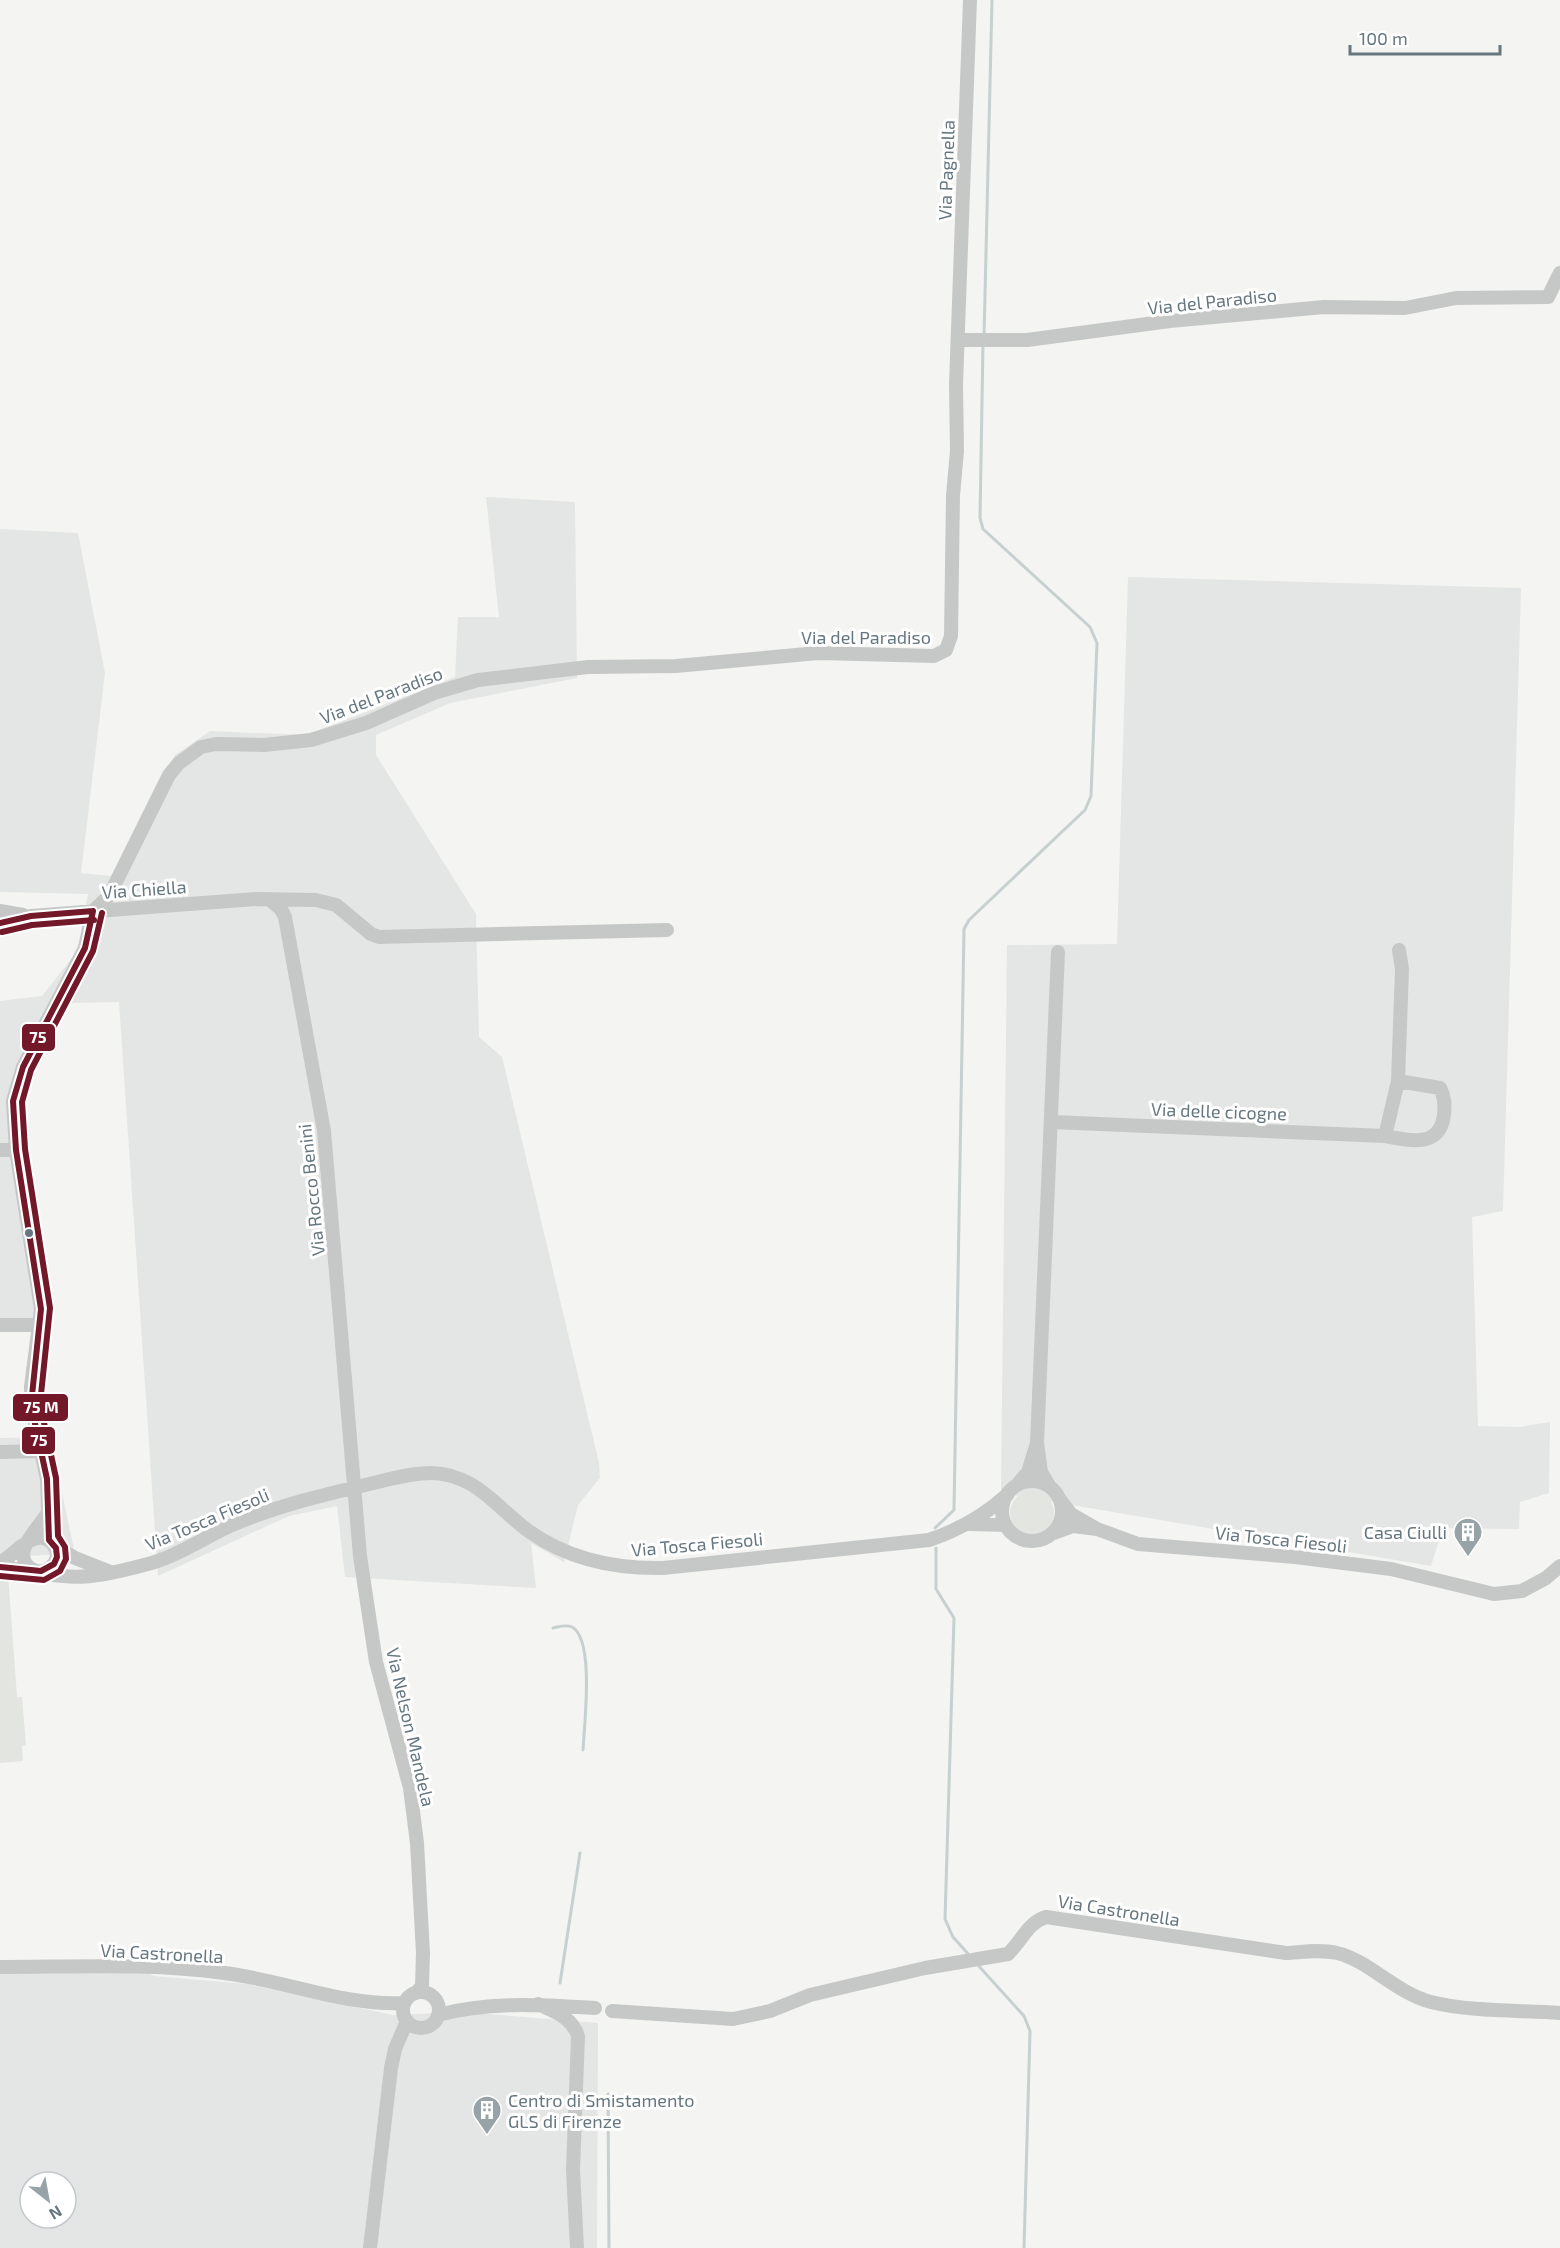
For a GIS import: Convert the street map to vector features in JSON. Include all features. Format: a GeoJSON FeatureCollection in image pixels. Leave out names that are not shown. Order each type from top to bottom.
{"type":"FeatureCollection","features":[{"type":"Feature","properties":{"kind":"street","name":"Via Pagnella"},"geometry":{"type":"LineString","coordinates":[[966,340],[970,0]]}},
{"type":"Feature","properties":{"kind":"street","name":"Via del Paradiso"},"geometry":{"type":"LineString","coordinates":[[93,911],[109,896],[169,775],[179,763],[201,747],[216,744],[287,743],[319,738],[366,723],[454,685],[478,680],[588,667],[676,666],[818,653],[940,654],[947,647],[951,636],[952,495],[966,340],[999,341],[1324,307],[1405,308],[1456,298],[1548,297],[1559,280],[1560,273]]}},
{"type":"Feature","properties":{"kind":"street","name":"Via Chiella"},"geometry":{"type":"LineString","coordinates":[[52,1543],[47,1514],[48,1487],[33,1423],[31,1387],[40,1325],[39,1291],[13,1123],[16,1085],[43,1024],[85,948],[93,911],[269,899],[316,900],[336,905],[379,938],[668,930]]}},
{"type":"Feature","properties":{"kind":"street","name":"Via Rocco Benini"},"geometry":{"type":"LineString","coordinates":[[269,899],[281,909],[285,917],[324,1131],[354,1488]]}},
{"type":"Feature","properties":{"kind":"street"},"geometry":{"type":"LineString","coordinates":[[0,911],[31,916]]}},
{"type":"Feature","properties":{"kind":"street"},"geometry":{"type":"LineString","coordinates":[[0,924],[31,916],[93,911]]}},
{"type":"Feature","properties":{"kind":"street"},"geometry":{"type":"LineString","coordinates":[[1385,1136],[1398,1082],[1402,969],[1399,950]]}},
{"type":"Feature","properties":{"kind":"street"},"geometry":{"type":"LineString","coordinates":[[1050,1487],[1041,1472],[1037,1443],[1058,952]]}},
{"type":"Feature","properties":{"kind":"street","name":"Via delle cicogne"},"geometry":{"type":"LineString","coordinates":[[1052,1122],[1385,1136],[1404,1140],[1428,1139],[1437,1135],[1442,1128],[1444,1095],[1440,1088],[1398,1082]]}},
{"type":"Feature","properties":{"kind":"street"},"geometry":{"type":"LineString","coordinates":[[0,1150],[16,1150]]}},
{"type":"Feature","properties":{"kind":"street"},"geometry":{"type":"LineString","coordinates":[[0,1325],[40,1325]]}},
{"type":"Feature","properties":{"kind":"street"},"geometry":{"type":"LineString","coordinates":[[1005,1525],[1002,1509],[1012,1490],[1028,1472],[1037,1443]]}},
{"type":"Feature","properties":{"kind":"street"},"geometry":{"type":"LineString","coordinates":[[0,1452],[40,1451]]}},
{"type":"Feature","properties":{"kind":"street","name":"Via Tosca Fiesoli"},"geometry":{"type":"LineString","coordinates":[[0,1565],[71,1577],[110,1572],[160,1560],[269,1510],[417,1474],[458,1477],[481,1488],[516,1521],[551,1545],[589,1561],[635,1569],[918,1541],[948,1533],[968,1524],[992,1509],[1012,1490]]}},
{"type":"Feature","properties":{"kind":"street"},"geometry":{"type":"LineString","coordinates":[[1012,1490],[1038,1482],[1050,1487]]}},
{"type":"Feature","properties":{"kind":"street","name":"Via Tosca Fiesoli"},"geometry":{"type":"LineString","coordinates":[[1050,1487],[1071,1514],[1097,1529],[1138,1544],[1295,1557],[1390,1569],[1494,1594],[1522,1591],[1546,1578],[1560,1566]]}},
{"type":"Feature","properties":{"kind":"street","name":"Via Nelson Mandela"},"geometry":{"type":"LineString","coordinates":[[354,1488],[360,1556],[376,1662],[410,1788],[422,1906],[422,1975],[426,1995]]}},
{"type":"Feature","properties":{"kind":"street"},"geometry":{"type":"LineString","coordinates":[[1054,1533],[1061,1520],[1061,1501]]}},
{"type":"Feature","properties":{"kind":"street"},"geometry":{"type":"LineString","coordinates":[[47,1514],[25,1547],[23,1558],[26,1565],[36,1571],[44,1571],[54,1564],[57,1555],[52,1543]]}},
{"type":"Feature","properties":{"kind":"street","name":"Via Tosca Fiesoli"},"geometry":{"type":"LineString","coordinates":[[968,1524],[1005,1525],[1011,1533],[1025,1541],[1043,1540],[1073,1526],[1097,1529]]}},
{"type":"Feature","properties":{"kind":"street"},"geometry":{"type":"LineString","coordinates":[[30,1540],[37,1538],[52,1543],[75,1558],[110,1572]]}},
{"type":"Feature","properties":{"kind":"street","name":"Via Tosca Fiesoli"},"geometry":{"type":"LineString","coordinates":[[0,1565],[30,1540]]}},
{"type":"Feature","properties":{"kind":"street","name":"Via Castronella"},"geometry":{"type":"LineString","coordinates":[[612,2011],[733,2019],[771,2011],[810,1995],[926,1968],[1008,1954],[1017,1946],[1029,1926],[1046,1917],[1286,1953],[1338,1953],[1402,1991],[1431,2002],[1464,2007],[1560,2013]]}},
{"type":"Feature","properties":{"kind":"street","name":"Via Castronella"},"geometry":{"type":"LineString","coordinates":[[0,1967],[166,1967],[226,1973],[369,2003],[405,2014]]}},
{"type":"Feature","properties":{"kind":"street"},"geometry":{"type":"LineString","coordinates":[[370,2248],[395,2049],[402,2037],[405,2014],[426,1995]]}},
{"type":"Feature","properties":{"kind":"street"},"geometry":{"type":"LineString","coordinates":[[426,1995],[464,2008]]}},
{"type":"Feature","properties":{"kind":"street"},"geometry":{"type":"LineString","coordinates":[[426,1995],[438,2015]]}},
{"type":"Feature","properties":{"kind":"street"},"geometry":{"type":"LineString","coordinates":[[405,2014],[430,2025],[438,2015],[464,2008],[538,2004],[595,2008]]}},
{"type":"Feature","properties":{"kind":"street"},"geometry":{"type":"LineString","coordinates":[[538,2004],[566,2018],[574,2026],[578,2036],[573,2170],[577,2248]]}},
{"type":"Feature","properties":{"kind":"shaded area"},"geometry":{"type":"Polygon","coordinates":[[[486,497],[575,502],[577,678],[450,703],[376,735],[376,755],[476,914],[479,1037],[502,1057],[599,1463],[600,1478],[578,1505],[564,1562],[531,1543],[536,1588],[345,1577],[337,1506],[289,1516],[158,1576],[119,1002],[71,1003],[40,1050],[22,1115],[22,1158],[52,1318],[0,1318],[0,1001],[42,996],[77,952],[88,894],[0,892],[0,529],[78,533],[105,673],[81,873],[112,876],[175,755],[210,731],[306,735],[455,677],[458,617],[499,617],[486,497]]]}},
{"type":"Feature","properties":{"kind":"shaded area"},"geometry":{"type":"Polygon","coordinates":[[[1128,577],[1521,588],[1503,1211],[1472,1217],[1478,1426],[1520,1427],[1550,1422],[1549,1493],[1520,1502],[1519,1529],[1443,1528],[1431,1566],[1001,1493],[1007,945],[1117,944],[1128,577]]]}},
{"type":"Feature","properties":{"kind":"shaded area"},"geometry":{"type":"Polygon","coordinates":[[[50,1437],[75,1554],[0,1557],[0,1438],[50,1437]]]}},
{"type":"Feature","properties":{"kind":"shaded area"},"geometry":{"type":"Polygon","coordinates":[[[1032,1491],[1041,1492],[1048,1497],[1053,1504],[1053,1522],[1048,1529],[1041,1534],[1032,1535],[1023,1534],[1016,1529],[1011,1522],[1010,1513],[1011,1504],[1016,1497],[1023,1492],[1032,1491]]]}},
{"type":"Feature","properties":{"kind":"shaded area"},"geometry":{"type":"Polygon","coordinates":[[[0,1574],[8,1574],[17,1697],[22,1697],[26,1745],[22,1746],[23,1761],[0,1763],[0,1574]]]}},
{"type":"Feature","properties":{"kind":"shaded area"},"geometry":{"type":"Polygon","coordinates":[[[0,1960],[119,1960],[154,1976],[247,1984],[393,2015],[463,2012],[598,2023],[597,2248],[0,2248],[0,1960]]]}},
{"type":"Feature","properties":{"kind":"waterway"},"geometry":{"type":"LineString","coordinates":[[984,337],[992,0]]}},
{"type":"Feature","properties":{"kind":"waterway"},"geometry":{"type":"LineString","coordinates":[[935,1528],[954,1510],[964,929],[969,920],[1085,810],[1091,796],[1097,643],[1090,627],[983,529],[980,518],[983,344]]}},
{"type":"Feature","properties":{"kind":"waterway"},"geometry":{"type":"LineString","coordinates":[[936,1548],[936,1589],[954,1618],[945,1919],[953,1937],[970,1956]]}},
{"type":"Feature","properties":{"kind":"waterway"},"geometry":{"type":"LineString","coordinates":[[553,1628],[572,1627],[579,1635],[584,1648],[586,1704],[583,1750]]}},
{"type":"Feature","properties":{"kind":"waterway"},"geometry":{"type":"LineString","coordinates":[[560,1983],[580,1853]]}},
{"type":"Feature","properties":{"kind":"waterway"},"geometry":{"type":"LineString","coordinates":[[976,1963],[1024,2016],[1030,2031],[1024,2248]]}},
{"type":"Feature","properties":{"kind":"waterway"},"geometry":{"type":"LineString","coordinates":[[608,2094],[609,2248]]}},
{"type":"Feature","properties":{"kind":"transit line","name":"75"},"geometry":{"type":"LineString","coordinates":[[0,923],[31,916],[93,911]]}},
{"type":"Feature","properties":{"kind":"transit line","name":"75"},"geometry":{"type":"LineString","coordinates":[[0,1567],[41,1571],[54,1564],[57,1557],[56,1548],[49,1540],[47,1479],[31,1405],[41,1309],[16,1150],[13,1101],[23,1067],[85,948],[93,911]]}},
{"type":"Feature","properties":{"kind":"transit line"},"geometry":{"type":"LineString","coordinates":[[0,1576],[44,1580],[60,1571],[66,1559],[65,1547],[58,1536],[56,1478],[40,1404],[50,1308],[25,1149],[22,1102],[31,1070],[93,951],[102,913]]}},
{"type":"Feature","properties":{"kind":"transit line"},"geometry":{"type":"LineString","coordinates":[[2,932],[32,925],[94,920]]}},
{"type":"Feature","properties":{"kind":"place","name":"Casa Ciulli"},"geometry":{"type":"Point","coordinates":[1468,1558]}},
{"type":"Feature","properties":{"kind":"place","name":"Centro di Smistamento GLS di Firenze"},"geometry":{"type":"Point","coordinates":[487,2136]}}]}
